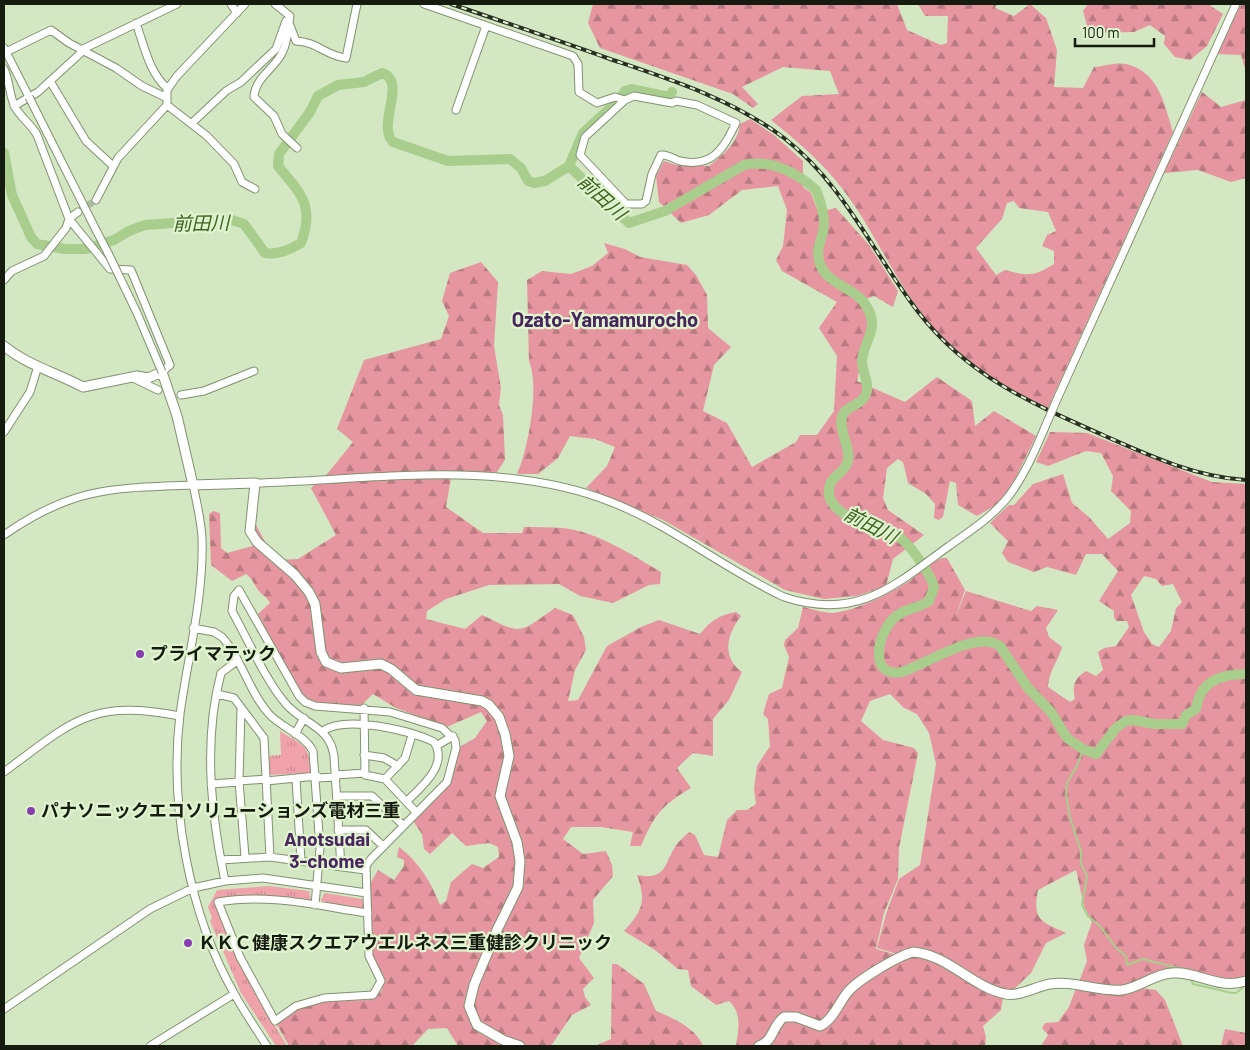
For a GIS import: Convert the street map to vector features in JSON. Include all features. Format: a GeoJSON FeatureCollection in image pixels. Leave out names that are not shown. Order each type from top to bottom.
{"type":"FeatureCollection","features":[{"type":"Feature","properties":{"kind":"main road"},"geometry":{"type":"LineString","coordinates":[[4,346],[29,363],[64,376],[83,387],[141,376],[148,378],[162,372],[177,416],[194,486],[255,483],[250,531],[257,542],[288,568],[308,592],[315,604],[322,652],[326,662],[341,668],[381,664],[416,690],[482,701],[494,710],[502,723],[509,760],[500,796],[517,842],[520,861],[518,887],[496,930],[474,985],[469,1006],[477,1025],[503,1040],[520,1046]]}},
{"type":"Feature","properties":{"kind":"main road"},"geometry":{"type":"LineString","coordinates":[[759,1046],[770,1040],[777,1025],[784,1017],[796,1017],[820,1026],[826,1023],[847,992],[856,983],[914,952],[936,957],[977,983],[1010,995],[1042,985],[1062,983],[1089,988],[1125,989],[1174,973],[1229,985],[1246,981]]}},
{"type":"Feature","properties":{"kind":"street"},"geometry":{"type":"LineString","coordinates":[[14,106],[50,81],[84,50],[136,22],[177,4]]}},
{"type":"Feature","properties":{"kind":"street"},"geometry":{"type":"LineString","coordinates":[[231,4],[237,13]]}},
{"type":"Feature","properties":{"kind":"street"},"geometry":{"type":"LineString","coordinates":[[96,200],[113,166],[166,101],[168,89],[246,4]]}},
{"type":"Feature","properties":{"kind":"street"},"geometry":{"type":"LineString","coordinates":[[275,4],[289,14]]}},
{"type":"Feature","properties":{"kind":"street"},"geometry":{"type":"LineString","coordinates":[[289,23],[296,41],[313,44],[328,53],[346,58],[357,4]]}},
{"type":"Feature","properties":{"kind":"street"},"geometry":{"type":"LineString","coordinates":[[424,4],[573,56],[578,64],[579,92],[597,103],[634,96],[672,104],[676,101],[697,105],[736,123],[721,151],[711,159],[693,162],[662,155],[652,174],[646,201],[642,204],[626,204],[580,155],[585,137],[622,99]]}},
{"type":"Feature","properties":{"kind":"street"},"geometry":{"type":"LineString","coordinates":[[255,483],[454,475],[493,476],[556,485],[598,497],[642,515],[774,592],[810,603],[834,605],[860,600],[892,588],[984,520],[1006,499],[1024,472],[1236,4]]}},
{"type":"Feature","properties":{"kind":"street"},"geometry":{"type":"LineString","coordinates":[[289,14],[283,51],[264,74],[254,95],[255,99],[274,116],[282,134],[295,146]]}},
{"type":"Feature","properties":{"kind":"street"},"geometry":{"type":"LineString","coordinates":[[192,123],[276,50],[289,14]]}},
{"type":"Feature","properties":{"kind":"street"},"geometry":{"type":"LineString","coordinates":[[136,22],[154,71],[160,83],[168,89]]}},
{"type":"Feature","properties":{"kind":"street"},"geometry":{"type":"LineString","coordinates":[[456,110],[486,26]]}},
{"type":"Feature","properties":{"kind":"street"},"geometry":{"type":"LineString","coordinates":[[4,69],[9,95],[19,114],[31,125],[37,135],[69,219],[110,269],[131,270],[170,365],[162,372],[137,313],[29,97],[5,49],[51,30],[69,43],[125,73],[166,101],[192,123],[234,164],[242,182],[254,189]]}},
{"type":"Feature","properties":{"kind":"street"},"geometry":{"type":"LineString","coordinates":[[50,81],[86,141],[113,166]]}},
{"type":"Feature","properties":{"kind":"street"},"geometry":{"type":"LineString","coordinates":[[4,280],[12,271],[44,256],[62,233],[69,219],[78,212]]}},
{"type":"Feature","properties":{"kind":"street"},"geometry":{"type":"LineString","coordinates":[[4,432],[30,392],[38,366]]}},
{"type":"Feature","properties":{"kind":"street"},"geometry":{"type":"LineString","coordinates":[[181,395],[204,391],[254,371]]}},
{"type":"Feature","properties":{"kind":"street"},"geometry":{"type":"LineString","coordinates":[[131,378],[158,390]]}},
{"type":"Feature","properties":{"kind":"street"},"geometry":{"type":"LineString","coordinates":[[4,535],[48,507],[86,494],[111,489],[194,486],[199,514],[202,560],[180,716],[177,762],[179,803],[193,888],[204,924],[234,994],[267,1046]]}},
{"type":"Feature","properties":{"kind":"street"},"geometry":{"type":"LineString","coordinates":[[341,867],[333,751],[323,731],[292,710],[278,694],[232,612],[234,596],[239,590],[299,696],[310,705],[364,708],[390,712],[439,726],[453,736],[456,748],[449,778],[371,859],[365,870],[368,913],[369,956],[381,981],[376,993],[366,997],[324,998],[296,1006],[276,1021],[240,958],[218,902],[263,899],[368,913]]}},
{"type":"Feature","properties":{"kind":"street"},"geometry":{"type":"LineString","coordinates":[[193,628],[218,634],[225,640],[265,709],[276,721],[308,743],[314,751],[317,777],[320,864],[315,905]]}},
{"type":"Feature","properties":{"kind":"street"},"geometry":{"type":"LineString","coordinates":[[225,881],[211,784],[211,748],[221,673],[237,661]]}},
{"type":"Feature","properties":{"kind":"street"},"geometry":{"type":"LineString","coordinates":[[217,694],[234,698],[264,738],[270,857]]}},
{"type":"Feature","properties":{"kind":"street"},"geometry":{"type":"LineString","coordinates":[[295,734],[310,705]]}},
{"type":"Feature","properties":{"kind":"street"},"geometry":{"type":"LineString","coordinates":[[364,708],[365,774]]}},
{"type":"Feature","properties":{"kind":"street"},"geometry":{"type":"LineString","coordinates":[[4,772],[63,729],[88,716],[129,709],[180,716]]}},
{"type":"Feature","properties":{"kind":"street"},"geometry":{"type":"LineString","coordinates":[[241,709],[239,782],[245,857]]}},
{"type":"Feature","properties":{"kind":"street"},"geometry":{"type":"LineString","coordinates":[[323,731],[336,724],[363,725],[431,741],[436,746],[438,756],[432,776],[407,801]]}},
{"type":"Feature","properties":{"kind":"street"},"geometry":{"type":"LineString","coordinates":[[385,779],[398,766],[407,753],[412,735]]}},
{"type":"Feature","properties":{"kind":"street"},"geometry":{"type":"LineString","coordinates":[[436,746],[453,736]]}},
{"type":"Feature","properties":{"kind":"street"},"geometry":{"type":"LineString","coordinates":[[364,755],[384,758],[398,766]]}},
{"type":"Feature","properties":{"kind":"street"},"geometry":{"type":"LineString","coordinates":[[211,784],[365,774],[385,779],[416,812]]}},
{"type":"Feature","properties":{"kind":"street"},"geometry":{"type":"LineString","coordinates":[[296,779],[301,861]]}},
{"type":"Feature","properties":{"kind":"street"},"geometry":{"type":"LineString","coordinates":[[337,796],[372,796],[403,826]]}},
{"type":"Feature","properties":{"kind":"street"},"geometry":{"type":"LineString","coordinates":[[338,830],[366,830],[383,846]]}},
{"type":"Feature","properties":{"kind":"street"},"geometry":{"type":"LineString","coordinates":[[221,860],[245,857],[270,857],[365,870]]}},
{"type":"Feature","properties":{"kind":"street"},"geometry":{"type":"LineString","coordinates":[[4,1009],[150,910],[193,888],[225,881],[263,878],[367,893]]}},
{"type":"Feature","properties":{"kind":"street"},"geometry":{"type":"LineString","coordinates":[[150,1046],[234,994]]}},
{"type":"Feature","properties":{"kind":"green space"},"geometry":{"type":"Polygon","coordinates":[[[593,4],[897,4],[907,30],[941,45],[947,43],[948,16],[925,16],[918,4],[997,4],[995,8],[1014,16],[1030,4],[1046,18],[1057,50],[1054,87],[1083,88],[1094,67],[1110,64],[1126,64],[1146,74],[1153,81],[1163,100],[1173,132],[1048,408],[987,374],[946,341],[920,311],[850,199],[837,182],[789,134],[771,120],[802,96],[839,94],[830,71],[783,67],[742,87],[758,104],[753,108],[733,94],[600,48],[588,23],[593,4]],[[1014,201],[1007,203],[1002,219],[976,248],[996,275],[1005,270],[1030,274],[1054,264],[1054,251],[1042,246],[1047,235],[1056,231],[1048,212],[1019,208],[1014,201]]]}},
{"type":"Feature","properties":{"kind":"green space"},"geometry":{"type":"Polygon","coordinates":[[[1088,4],[1208,4],[1223,14],[1207,46],[1190,60],[1175,57],[1164,44],[1165,36],[1150,25],[1134,32],[1089,33],[1083,11],[1088,4]]]}},
{"type":"Feature","properties":{"kind":"green space"},"geometry":{"type":"Polygon","coordinates":[[[1241,4],[1246,4],[1246,72],[1241,55],[1217,54],[1241,4]]]}},
{"type":"Feature","properties":{"kind":"green space"},"geometry":{"type":"Polygon","coordinates":[[[1202,92],[1221,107],[1246,100],[1246,178],[1231,182],[1198,170],[1164,173],[1202,92]]]}},
{"type":"Feature","properties":{"kind":"green space"},"geometry":{"type":"Polygon","coordinates":[[[750,119],[774,135],[803,161],[803,187],[811,193],[818,212],[836,208],[869,245],[898,291],[893,307],[874,296],[866,299],[868,332],[857,381],[905,402],[937,377],[972,401],[975,426],[994,411],[1036,436],[1015,479],[998,504],[977,516],[958,505],[956,483],[950,481],[943,517],[939,520],[934,518],[935,504],[926,494],[908,483],[903,462],[898,459],[887,468],[883,498],[888,510],[924,535],[893,559],[886,586],[857,596],[824,599],[785,590],[663,520],[586,488],[607,466],[615,447],[595,439],[570,436],[558,458],[538,474],[517,474],[529,435],[533,401],[532,372],[529,362],[527,280],[542,271],[571,274],[592,266],[608,253],[604,243],[625,249],[640,257],[687,265],[696,275],[707,295],[708,328],[731,347],[714,365],[703,411],[727,423],[752,467],[796,442],[800,435],[817,435],[834,411],[837,356],[819,328],[837,302],[782,271],[776,260],[783,246],[787,210],[778,186],[742,190],[709,215],[681,223],[659,202],[656,176],[664,161],[676,165],[709,166],[733,143],[740,124],[750,119]]]}},
{"type":"Feature","properties":{"kind":"green space"},"geometry":{"type":"Polygon","coordinates":[[[481,262],[498,282],[494,346],[501,388],[499,405],[503,415],[505,460],[497,472],[452,472],[446,507],[483,533],[522,533],[524,527],[539,527],[563,528],[589,534],[614,545],[661,572],[660,584],[649,585],[613,603],[580,596],[559,584],[489,585],[446,599],[427,611],[426,619],[465,629],[482,615],[506,626],[520,629],[534,623],[555,608],[573,615],[584,637],[586,650],[575,670],[568,701],[578,700],[607,646],[641,627],[659,620],[700,634],[716,619],[736,612],[741,616],[732,630],[728,645],[731,659],[742,672],[729,700],[713,719],[713,756],[693,753],[677,768],[691,788],[672,800],[660,812],[650,826],[641,846],[630,846],[633,832],[601,827],[571,827],[563,839],[583,854],[606,851],[612,865],[613,876],[593,900],[594,923],[579,958],[594,978],[583,989],[585,997],[591,1005],[572,1015],[551,1046],[458,1046],[447,1028],[428,1029],[412,1046],[289,1046],[276,1023],[296,1008],[325,1001],[369,1000],[377,996],[382,990],[384,980],[372,955],[370,884],[378,870],[394,880],[404,866],[404,860],[397,857],[399,847],[413,859],[424,873],[440,905],[446,901],[451,882],[472,864],[483,868],[499,857],[498,847],[489,843],[466,846],[452,833],[430,854],[424,849],[422,834],[413,821],[446,785],[458,748],[475,738],[487,721],[481,712],[447,727],[396,708],[373,694],[360,706],[309,703],[300,696],[258,614],[270,603],[269,601],[246,574],[232,581],[211,565],[209,514],[213,511],[220,513],[221,548],[227,553],[256,545],[258,538],[253,524],[255,523],[275,560],[298,559],[336,535],[311,488],[328,473],[353,442],[337,429],[364,360],[441,339],[449,316],[442,301],[450,273],[481,262]]]}},
{"type":"Feature","properties":{"kind":"green space"},"geometry":{"type":"Polygon","coordinates":[[[1050,432],[1087,433],[1212,482],[1246,484],[1246,977],[1233,980],[1217,980],[1180,968],[1164,970],[1120,987],[1096,987],[1079,982],[1087,961],[1084,945],[1092,922],[1084,906],[1076,870],[1038,890],[1036,908],[1040,919],[1066,933],[1046,943],[1031,973],[1012,991],[987,985],[916,949],[897,954],[877,948],[886,914],[899,879],[920,865],[936,764],[929,733],[917,714],[904,708],[890,694],[870,701],[861,721],[883,740],[914,748],[918,753],[899,848],[898,879],[884,913],[876,949],[897,955],[930,957],[1003,997],[1001,1010],[983,1026],[986,1037],[985,1046],[736,1046],[738,1017],[729,1001],[716,1005],[691,986],[688,970],[678,969],[655,950],[624,931],[635,918],[641,906],[642,892],[637,875],[647,876],[660,873],[677,844],[689,832],[695,835],[704,855],[718,857],[727,820],[737,810],[747,810],[756,804],[754,789],[757,766],[770,746],[768,719],[763,714],[769,694],[782,688],[789,657],[784,645],[785,640],[798,628],[803,607],[833,613],[853,608],[895,590],[932,562],[947,558],[965,590],[955,618],[966,591],[1031,611],[1037,606],[1058,610],[1046,628],[1049,637],[1062,647],[1050,675],[1048,687],[1070,702],[1075,699],[1074,686],[1076,680],[1086,671],[1096,676],[1103,670],[1098,652],[1104,648],[1116,646],[1129,627],[1127,621],[1117,621],[1114,618],[1114,611],[1099,601],[1118,571],[1102,554],[1086,554],[1076,575],[1047,567],[1034,572],[1008,562],[1002,553],[1008,541],[990,523],[1009,505],[1014,505],[1033,484],[1063,474],[1072,503],[1089,517],[1108,539],[1130,523],[1131,511],[1111,491],[1113,476],[1101,453],[1086,451],[1048,466],[1036,462],[1050,432]],[[1144,576],[1131,595],[1144,632],[1152,644],[1159,647],[1171,631],[1176,608],[1182,602],[1173,584],[1162,586],[1156,579],[1144,576]]]}},
{"type":"Feature","properties":{"kind":"green space"},"geometry":{"type":"Polygon","coordinates":[[[280,731],[299,743],[307,751],[311,773],[268,775],[268,756],[281,755],[280,731]]]}},
{"type":"Feature","properties":{"kind":"green space"},"geometry":{"type":"Polygon","coordinates":[[[269,886],[309,891],[311,900],[252,895],[215,901],[250,984],[287,1046],[276,1046],[241,993],[210,921],[212,918],[208,907],[217,890],[269,886]]]}},
{"type":"Feature","properties":{"kind":"green space"},"geometry":{"type":"Polygon","coordinates":[[[325,893],[362,899],[365,906],[362,909],[324,904],[321,900],[325,893]]]}},
{"type":"Feature","properties":{"kind":"green space"},"geometry":{"type":"Polygon","coordinates":[[[612,964],[617,964],[644,984],[656,1011],[690,1029],[703,1046],[595,1046],[611,1039],[612,964]]]}},
{"type":"Feature","properties":{"kind":"green space"},"geometry":{"type":"Polygon","coordinates":[[[1076,988],[1141,988],[1156,990],[1165,1000],[1183,1046],[1041,1046],[1048,1035],[1042,1028],[1045,1023],[1058,1022],[1069,1007],[1076,988]]]}},
{"type":"Feature","properties":{"kind":"green space"},"geometry":{"type":"Polygon","coordinates":[[[1225,1029],[1246,1033],[1246,1046],[1221,1046],[1225,1029]]]}},
{"type":"Feature","properties":{"kind":"waterway","name":"前田川"},"geometry":{"type":"LineString","coordinates":[[4,153],[12,195],[31,237],[37,244],[65,249],[86,249],[114,240],[129,231],[145,225],[229,219],[244,224],[265,253],[284,251],[301,243],[307,219],[306,210],[299,193],[278,166],[279,154],[310,112],[318,96],[338,85],[364,82],[382,73],[389,78],[392,85],[388,125],[389,134],[393,142],[448,161],[510,159],[521,168],[528,181],[534,183],[545,181],[569,166],[629,223],[665,211],[744,165],[764,164],[783,168],[816,190],[824,219],[824,228],[818,253],[820,264],[829,277],[862,300],[871,315],[872,322],[862,361],[867,390],[864,398],[846,410],[842,417],[841,423],[848,460],[846,466],[831,482],[829,494],[833,504],[841,512],[865,524],[899,537],[904,541],[929,575],[934,587],[929,601],[902,612],[888,625],[880,643],[879,653],[880,662],[884,668],[891,672],[902,672],[952,650],[978,642],[990,642],[1000,646],[1028,688],[1051,712],[1067,738],[1083,749],[1096,754],[1116,728],[1126,721],[1182,724],[1186,715],[1196,709],[1202,691],[1212,682],[1225,676],[1246,674]]}},
{"type":"Feature","properties":{"kind":"waterway","name":"前田川"},"geometry":{"type":"LineString","coordinates":[[569,166],[583,133],[619,100],[625,91],[631,89],[669,97],[672,92]]}},
{"type":"Feature","properties":{"kind":"waterway"},"geometry":{"type":"LineString","coordinates":[[1083,749],[1078,764],[1067,783],[1066,794],[1070,818],[1081,851],[1081,864],[1087,876],[1082,905],[1088,916],[1100,926],[1116,948],[1126,956],[1127,965],[1143,959],[1182,969]]}},
{"type":"Feature","properties":{"kind":"waterway"},"geometry":{"type":"LineString","coordinates":[[1190,977],[1193,984],[1232,993],[1236,993],[1246,985]]}},
{"type":"Feature","properties":{"kind":"tunnel"},"geometry":{"type":"LineString","coordinates":[[78,212],[96,200]]}},
{"type":"Feature","properties":{"kind":"railway"},"geometry":{"type":"LineString","coordinates":[[451,4],[679,83],[744,112],[784,138],[805,156],[841,198],[919,313],[959,355],[981,372],[1028,400],[1139,451],[1209,475],[1246,480]]}},
{"type":"Feature","properties":{"kind":"place","name":"プライマテック"},"geometry":{"type":"Point","coordinates":[140,654]}},
{"type":"Feature","properties":{"kind":"place","name":"パナソニックエコソリューションズ電材三重"},"geometry":{"type":"Point","coordinates":[31,811]}},
{"type":"Feature","properties":{"kind":"place","name":"ＫＫＣ健康スクエアウエルネス三重健診クリニック"},"geometry":{"type":"Point","coordinates":[188,943]}},
{"type":"Feature","properties":{"kind":"district","name":"Ozato-Yamamurocho"},"geometry":{"type":"Point","coordinates":[605,320]}},
{"type":"Feature","properties":{"kind":"district","name":"Anotsudai 3-chome"},"geometry":{"type":"Point","coordinates":[327,850]}}]}
